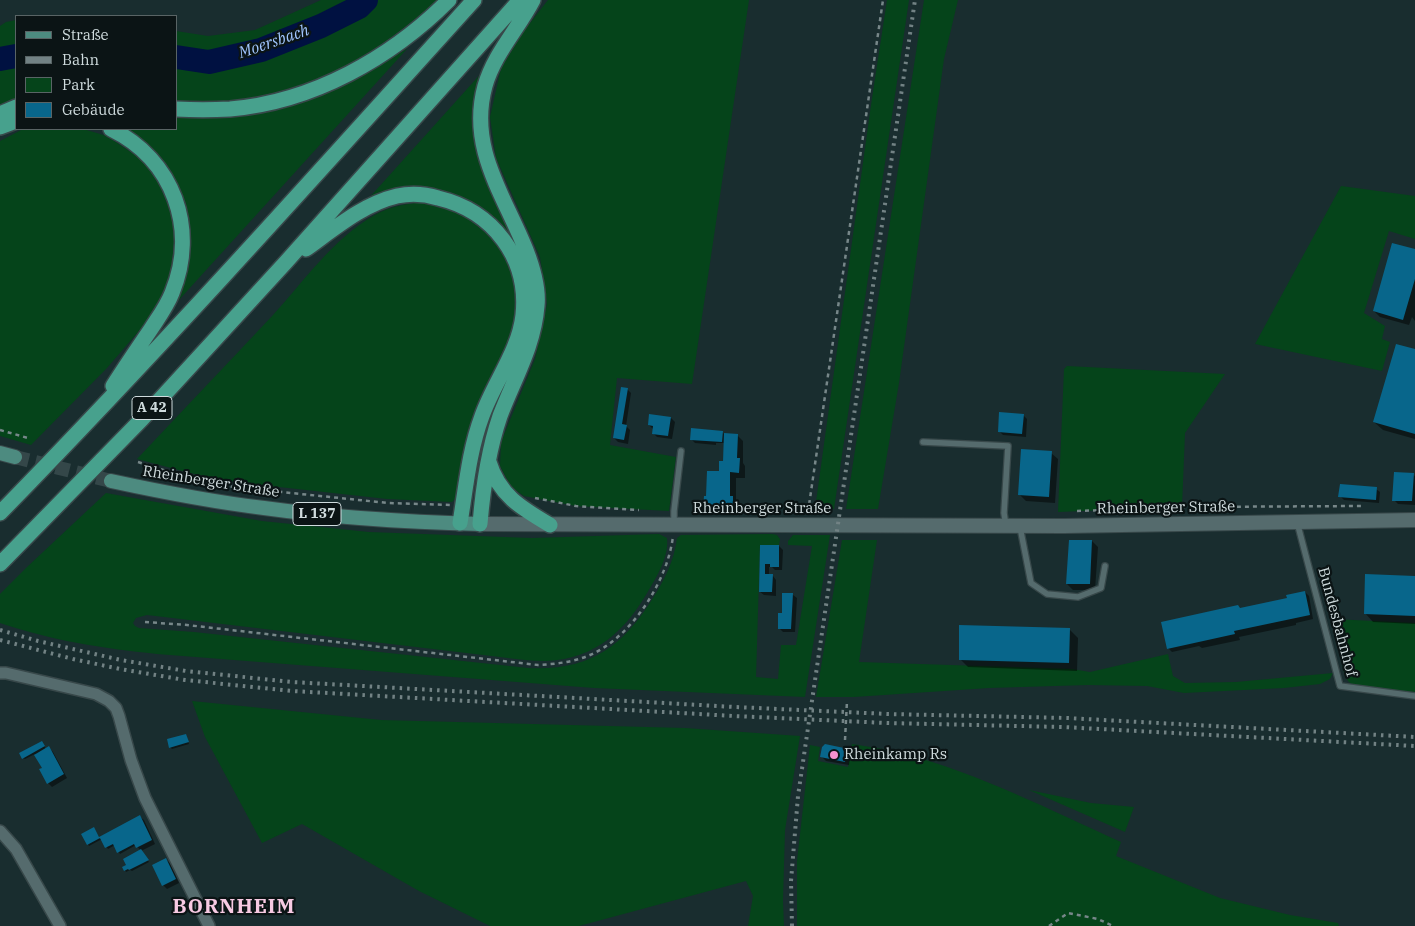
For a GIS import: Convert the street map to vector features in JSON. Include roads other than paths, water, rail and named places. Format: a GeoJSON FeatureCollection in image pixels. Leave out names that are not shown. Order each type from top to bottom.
{"type":"FeatureCollection","features":[{"type":"Feature","properties":{"kind":"highway"},"geometry":{"type":"LineString","coordinates":[[178,109],[208,110],[245,107],[280,100],[311,90],[346,75],[408,37],[449,0]]}},
{"type":"Feature","properties":{"kind":"highway","name":"A 42"},"geometry":{"type":"LineString","coordinates":[[0,513],[88,423],[192,311],[474,0]]}},
{"type":"Feature","properties":{"kind":"highway","name":"A 42"},"geometry":{"type":"LineString","coordinates":[[0,564],[142,419],[286,262],[520,0]]}},
{"type":"Feature","properties":{"kind":"highway"},"geometry":{"type":"LineString","coordinates":[[480,524],[488,460],[501,414],[529,346],[535,324],[537,303],[536,283],[531,263],[493,178],[484,150],[480,121],[481,104],[493,65],[505,44],[524,18],[533,0]]}},
{"type":"Feature","properties":{"kind":"highway"},"geometry":{"type":"LineString","coordinates":[[0,114],[15,107]]}},
{"type":"Feature","properties":{"kind":"highway"},"geometry":{"type":"LineString","coordinates":[[0,127],[15,121]]}},
{"type":"Feature","properties":{"kind":"highway"},"geometry":{"type":"LineString","coordinates":[[88,423],[172,295],[180,272],[183,252],[182,226],[169,184],[157,165],[140,147],[124,135],[113,130]]}},
{"type":"Feature","properties":{"kind":"highway"},"geometry":{"type":"LineString","coordinates":[[286,262],[366,207],[398,196],[417,194],[456,202],[471,210],[498,232],[510,249],[523,284],[522,321],[516,342],[488,399],[478,426],[470,457],[460,523]]}},
{"type":"Feature","properties":{"kind":"highway"},"geometry":{"type":"LineString","coordinates":[[488,460],[494,476],[502,489],[515,502],[550,525]]}},
{"type":"Feature","properties":{"kind":"main road"},"geometry":{"type":"LineString","coordinates":[[0,453],[15,457]]}},
{"type":"Feature","properties":{"kind":"main road","name":"Rheinberger Straße"},"geometry":{"type":"LineString","coordinates":[[111,482],[265,508],[365,518],[480,524],[1013,526],[1415,520]]}},
{"type":"Feature","properties":{"kind":"street"},"geometry":{"type":"LineString","coordinates":[[0,673],[46,681],[96,694],[110,701],[116,708],[120,716],[131,760],[145,798],[209,926]]}},
{"type":"Feature","properties":{"kind":"street"},"geometry":{"type":"LineString","coordinates":[[0,831],[16,849],[60,926]]}},
{"type":"Feature","properties":{"kind":"lane"},"geometry":{"type":"LineString","coordinates":[[923,442],[1008,446],[1004,513],[1013,526],[1030,583],[1047,594],[1078,597],[1101,588],[1105,566]]}},
{"type":"Feature","properties":{"kind":"lane"},"geometry":{"type":"LineString","coordinates":[[674,525],[680,451]]}},
{"type":"Feature","properties":{"kind":"lane","name":"Bundesbahnhof"},"geometry":{"type":"LineString","coordinates":[[1296,522],[1340,686],[1415,696]]}},
{"type":"Feature","properties":{"kind":"waterway","name":"Moersbach"},"geometry":{"type":"LineString","coordinates":[[178,57],[209,62],[261,50],[321,26],[359,7],[366,0]]}},
{"type":"Feature","properties":{"kind":"waterway","name":"Moersbach"},"geometry":{"type":"LineString","coordinates":[[0,59],[15,56]]}},
{"type":"Feature","properties":{"kind":"tunnel"},"geometry":{"type":"LineString","coordinates":[[15,457],[111,481]]}},
{"type":"Feature","properties":{"kind":"railway"},"geometry":{"type":"LineString","coordinates":[[792,926],[791,881],[798,796],[915,0]]}},
{"type":"Feature","properties":{"kind":"railway"},"geometry":{"type":"LineString","coordinates":[[0,630],[38,641],[121,660],[186,671],[292,682],[735,707],[888,714],[1067,718],[1415,737]]}},
{"type":"Feature","properties":{"kind":"railway"},"geometry":{"type":"LineString","coordinates":[[0,640],[120,669],[185,680],[292,691],[734,716],[887,723],[1063,727],[1415,746]]}},
{"type":"Feature","properties":{"kind":"place","name":"Rheinkamp Rs"},"geometry":{"type":"Point","coordinates":[834,755]}},
{"type":"Feature","properties":{"kind":"district","name":"BORNHEIM"},"geometry":{"type":"Point","coordinates":[234,907]}}]}
